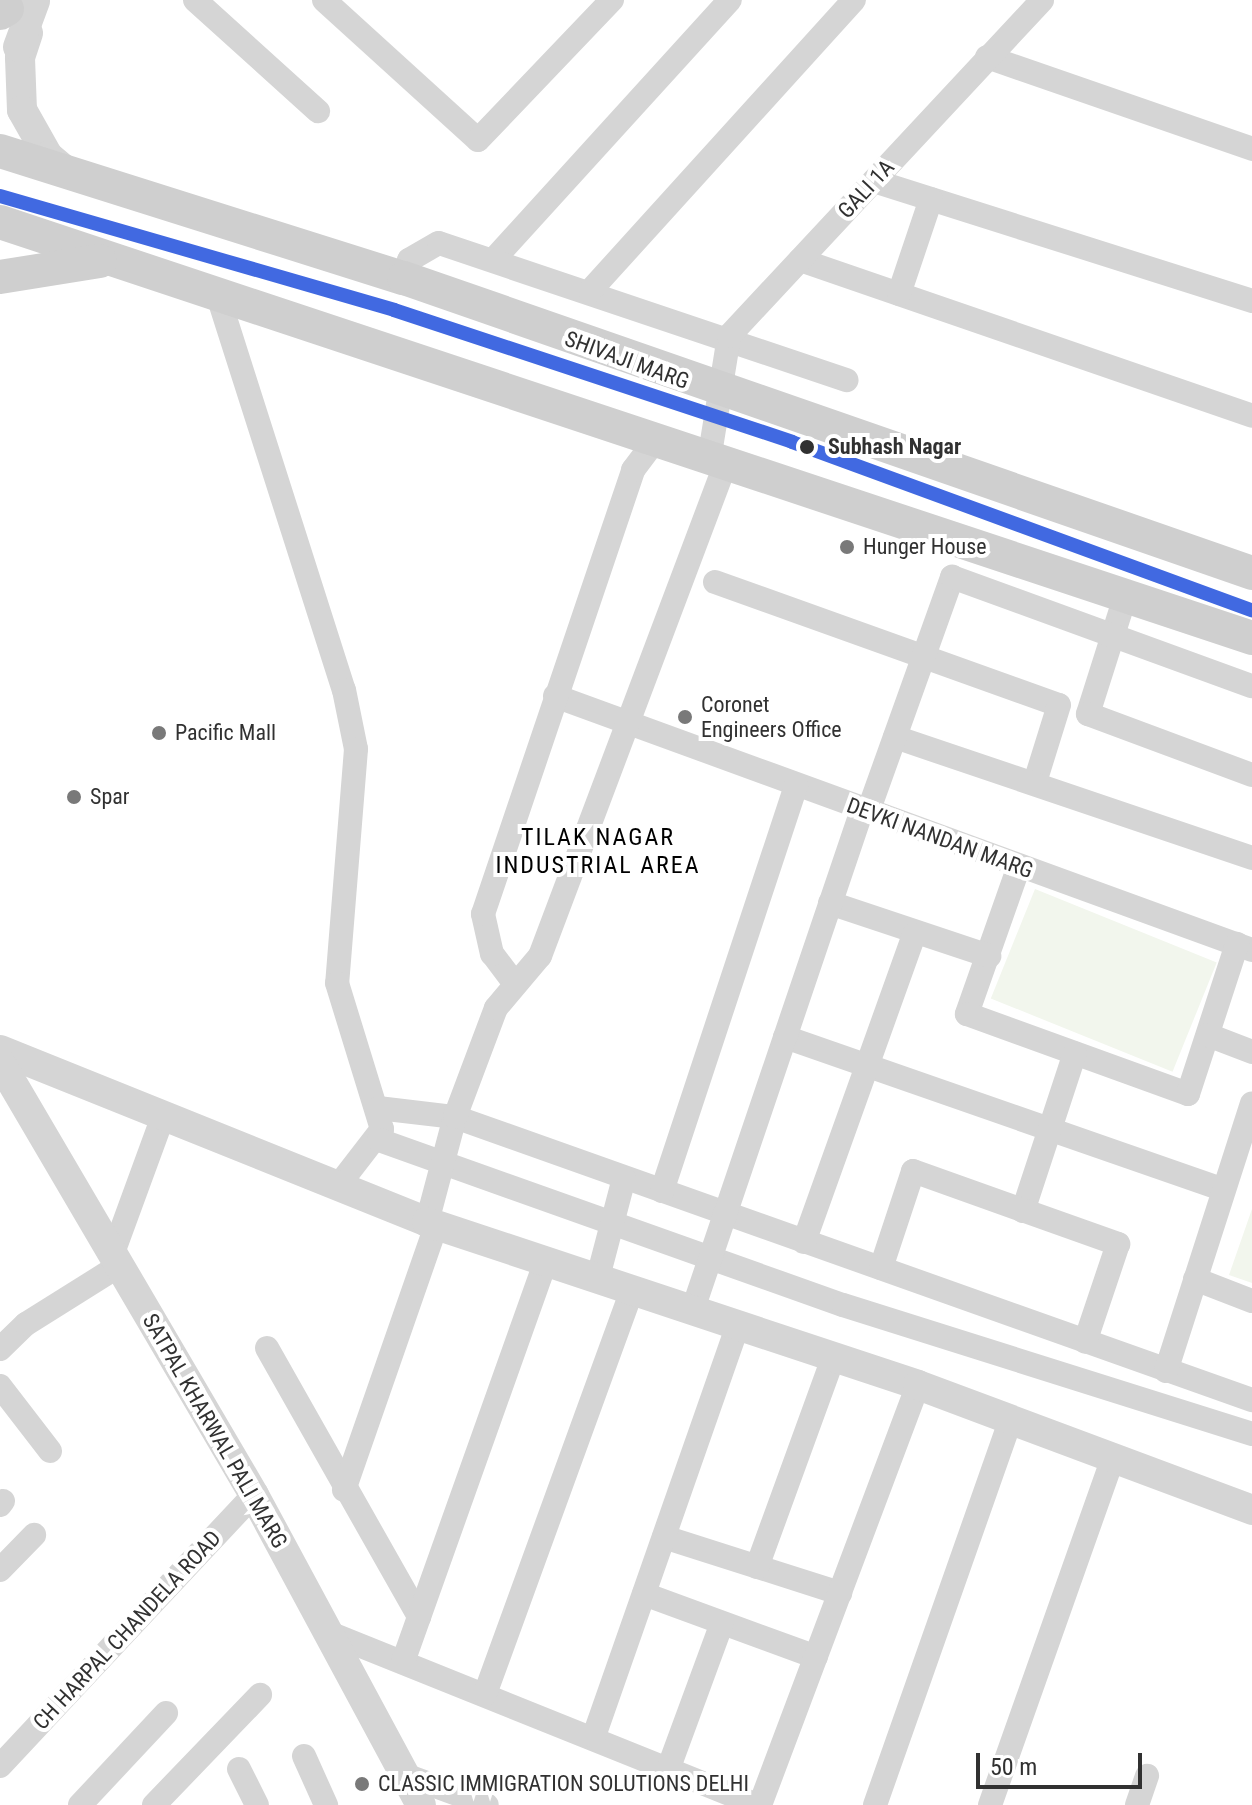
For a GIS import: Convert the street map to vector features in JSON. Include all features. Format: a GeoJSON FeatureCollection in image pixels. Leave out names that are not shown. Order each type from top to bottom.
{"type":"FeatureCollection","features":[{"type":"Feature","properties":{"kind":"main road","name":"SHIVAJI MARG"},"geometry":{"type":"LineString","coordinates":[[0,151],[404,278],[717,392],[1252,573]]}},
{"type":"Feature","properties":{"kind":"main road"},"geometry":{"type":"LineString","coordinates":[[0,222],[219,299],[1126,594],[1252,638]]}},
{"type":"Feature","properties":{"kind":"main road"},"geometry":{"type":"LineString","coordinates":[[0,277],[108,260]]}},
{"type":"Feature","properties":{"kind":"street"},"geometry":{"type":"LineString","coordinates":[[195,0],[318,111]]}},
{"type":"Feature","properties":{"kind":"street"},"geometry":{"type":"LineString","coordinates":[[324,0],[478,140],[599,4]]}},
{"type":"Feature","properties":{"kind":"street"},"geometry":{"type":"LineString","coordinates":[[495,258],[730,0]]}},
{"type":"Feature","properties":{"kind":"street"},"geometry":{"type":"LineString","coordinates":[[590,291],[854,0]]}},
{"type":"Feature","properties":{"kind":"street","name":"GALI 1A"},"geometry":{"type":"LineString","coordinates":[[729,336],[1042,0]]}},
{"type":"Feature","properties":{"kind":"street"},"geometry":{"type":"LineString","coordinates":[[0,67],[18,12]]}},
{"type":"Feature","properties":{"kind":"street"},"geometry":{"type":"LineString","coordinates":[[18,12],[22,110],[40,145],[68,173]]}},
{"type":"Feature","properties":{"kind":"street"},"geometry":{"type":"LineString","coordinates":[[987,57],[1252,149]]}},
{"type":"Feature","properties":{"kind":"street"},"geometry":{"type":"LineString","coordinates":[[874,181],[1252,301]]}},
{"type":"Feature","properties":{"kind":"street"},"geometry":{"type":"LineString","coordinates":[[899,294],[931,199]]}},
{"type":"Feature","properties":{"kind":"street"},"geometry":{"type":"LineString","coordinates":[[404,278],[409,260],[439,243],[495,258],[729,336],[847,380]]}},
{"type":"Feature","properties":{"kind":"street"},"geometry":{"type":"LineString","coordinates":[[800,260],[1252,416]]}},
{"type":"Feature","properties":{"kind":"street"},"geometry":{"type":"LineString","coordinates":[[219,299],[350,717],[354,783],[337,983],[378,1108],[379,1140],[338,1186]]}},
{"type":"Feature","properties":{"kind":"street"},"geometry":{"type":"LineString","coordinates":[[344,1490],[431,1224],[443,1158],[455,1117],[496,1008],[540,956],[629,725],[717,462],[717,392],[729,336]]}},
{"type":"Feature","properties":{"kind":"street"},"geometry":{"type":"LineString","coordinates":[[515,984],[492,954],[483,914],[633,470],[654,442]]}},
{"type":"Feature","properties":{"kind":"street"},"geometry":{"type":"LineString","coordinates":[[692,1312],[728,1216],[830,903],[895,737],[952,577],[1252,686]]}},
{"type":"Feature","properties":{"kind":"street"},"geometry":{"type":"LineString","coordinates":[[715,582],[1059,705],[1035,782]]}},
{"type":"Feature","properties":{"kind":"street"},"geometry":{"type":"LineString","coordinates":[[1126,594],[1110,634],[1088,714],[1252,775]]}},
{"type":"Feature","properties":{"kind":"street","name":"DEVKI NANDAN MARG"},"geometry":{"type":"LineString","coordinates":[[555,696],[1244,947]]}},
{"type":"Feature","properties":{"kind":"street"},"geometry":{"type":"LineString","coordinates":[[895,737],[1252,858]]}},
{"type":"Feature","properties":{"kind":"street"},"geometry":{"type":"LineString","coordinates":[[662,1191],[796,786]]}},
{"type":"Feature","properties":{"kind":"street"},"geometry":{"type":"LineString","coordinates":[[1019,866],[967,1014],[1188,1094],[1244,947]]}},
{"type":"Feature","properties":{"kind":"street"},"geometry":{"type":"LineString","coordinates":[[830,903],[914,935],[989,956]]}},
{"type":"Feature","properties":{"kind":"street"},"geometry":{"type":"LineString","coordinates":[[804,1242],[914,935]]}},
{"type":"Feature","properties":{"kind":"street"},"geometry":{"type":"LineString","coordinates":[[1208,1035],[1252,1052]]}},
{"type":"Feature","properties":{"kind":"street"},"geometry":{"type":"LineString","coordinates":[[785,1037],[1222,1189]]}},
{"type":"Feature","properties":{"kind":"street"},"geometry":{"type":"LineString","coordinates":[[0,1050],[431,1224],[918,1385],[1112,1461],[1252,1510]]}},
{"type":"Feature","properties":{"kind":"street"},"geometry":{"type":"LineString","coordinates":[[1023,1211],[1075,1053]]}},
{"type":"Feature","properties":{"kind":"street","name":"SATPAL KHARWAL PALI MARG"},"geometry":{"type":"LineString","coordinates":[[0,1062],[254,1495],[421,1805]]}},
{"type":"Feature","properties":{"kind":"street"},"geometry":{"type":"LineString","coordinates":[[1166,1371],[1222,1189],[1247,1134],[1252,1103]]}},
{"type":"Feature","properties":{"kind":"street"},"geometry":{"type":"LineString","coordinates":[[378,1108],[455,1117],[1252,1400]]}},
{"type":"Feature","properties":{"kind":"street"},"geometry":{"type":"LineString","coordinates":[[0,1349],[26,1324],[116,1259],[163,1116]]}},
{"type":"Feature","properties":{"kind":"street"},"geometry":{"type":"LineString","coordinates":[[379,1140],[443,1158],[711,1256],[1252,1434]]}},
{"type":"Feature","properties":{"kind":"street"},"geometry":{"type":"LineString","coordinates":[[881,1268],[913,1171],[1118,1244],[1085,1342]]}},
{"type":"Feature","properties":{"kind":"street"},"geometry":{"type":"LineString","coordinates":[[597,1281],[624,1178]]}},
{"type":"Feature","properties":{"kind":"street"},"geometry":{"type":"LineString","coordinates":[[403,1662],[545,1263]]}},
{"type":"Feature","properties":{"kind":"street"},"geometry":{"type":"LineString","coordinates":[[1195,1279],[1252,1301]]}},
{"type":"Feature","properties":{"kind":"street"},"geometry":{"type":"LineString","coordinates":[[485,1694],[631,1292]]}},
{"type":"Feature","properties":{"kind":"street"},"geometry":{"type":"LineString","coordinates":[[594,1736],[737,1327]]}},
{"type":"Feature","properties":{"kind":"street"},"geometry":{"type":"LineString","coordinates":[[267,1348],[344,1490],[419,1617]]}},
{"type":"Feature","properties":{"kind":"street"},"geometry":{"type":"LineString","coordinates":[[757,1567],[833,1358]]}},
{"type":"Feature","properties":{"kind":"street"},"geometry":{"type":"LineString","coordinates":[[329,1633],[594,1736],[758,1805],[918,1385]]}},
{"type":"Feature","properties":{"kind":"street"},"geometry":{"type":"LineString","coordinates":[[0,1386],[50,1451]]}},
{"type":"Feature","properties":{"kind":"street"},"geometry":{"type":"LineString","coordinates":[[875,1805],[1010,1421]]}},
{"type":"Feature","properties":{"kind":"street"},"geometry":{"type":"LineString","coordinates":[[990,1805],[1112,1461]]}},
{"type":"Feature","properties":{"kind":"street","name":"CH HARPAL CHANDELA ROAD"},"geometry":{"type":"LineString","coordinates":[[0,1766],[254,1495]]}},
{"type":"Feature","properties":{"kind":"street"},"geometry":{"type":"LineString","coordinates":[[0,1570],[34,1535]]}},
{"type":"Feature","properties":{"kind":"street"},"geometry":{"type":"LineString","coordinates":[[664,1537],[840,1593]]}},
{"type":"Feature","properties":{"kind":"street"},"geometry":{"type":"LineString","coordinates":[[644,1594],[816,1657]]}},
{"type":"Feature","properties":{"kind":"street"},"geometry":{"type":"LineString","coordinates":[[669,1767],[722,1623]]}},
{"type":"Feature","properties":{"kind":"street"},"geometry":{"type":"LineString","coordinates":[[160,1803],[260,1695]]}},
{"type":"Feature","properties":{"kind":"street"},"geometry":{"type":"LineString","coordinates":[[80,1805],[166,1713]]}},
{"type":"Feature","properties":{"kind":"street"},"geometry":{"type":"LineString","coordinates":[[304,1756],[326,1805]]}},
{"type":"Feature","properties":{"kind":"street"},"geometry":{"type":"LineString","coordinates":[[239,1769],[257,1805]]}},
{"type":"Feature","properties":{"kind":"street"},"geometry":{"type":"LineString","coordinates":[[405,1775],[487,1805]]}},
{"type":"Feature","properties":{"kind":"street"},"geometry":{"type":"LineString","coordinates":[[1137,1805],[1147,1776]]}},
{"type":"Feature","properties":{"kind":"shaded area"},"geometry":{"type":"Polygon","coordinates":[[[1035,889],[1217,962],[1173,1072],[991,998],[1035,889]]]}},
{"type":"Feature","properties":{"kind":"shaded area"},"geometry":{"type":"Polygon","coordinates":[[[1252,1209],[1252,1283],[1229,1275],[1252,1209]]]}},
{"type":"Feature","properties":{"kind":"transit line"},"geometry":{"type":"LineString","coordinates":[[0,196],[394,310],[792,442],[1252,610]]}},
{"type":"Feature","properties":{"kind":"place","name":"Subhash Nagar"},"geometry":{"type":"Point","coordinates":[807,447]}},
{"type":"Feature","properties":{"kind":"place","name":"Hunger House"},"geometry":{"type":"Point","coordinates":[847,547]}},
{"type":"Feature","properties":{"kind":"place","name":"Coronet Engineers Office"},"geometry":{"type":"Point","coordinates":[685,717]}},
{"type":"Feature","properties":{"kind":"place","name":"Pacific Mall"},"geometry":{"type":"Point","coordinates":[159,733]}},
{"type":"Feature","properties":{"kind":"place","name":"Spar"},"geometry":{"type":"Point","coordinates":[74,797]}},
{"type":"Feature","properties":{"kind":"place","name":"CLASSIC IMMIGRATION SOLUTIONS DELHI"},"geometry":{"type":"Point","coordinates":[362,1784]}},
{"type":"Feature","properties":{"kind":"district","name":"TILAK NAGAR INDUSTRIAL AREA"},"geometry":{"type":"Point","coordinates":[598,852]}}]}
